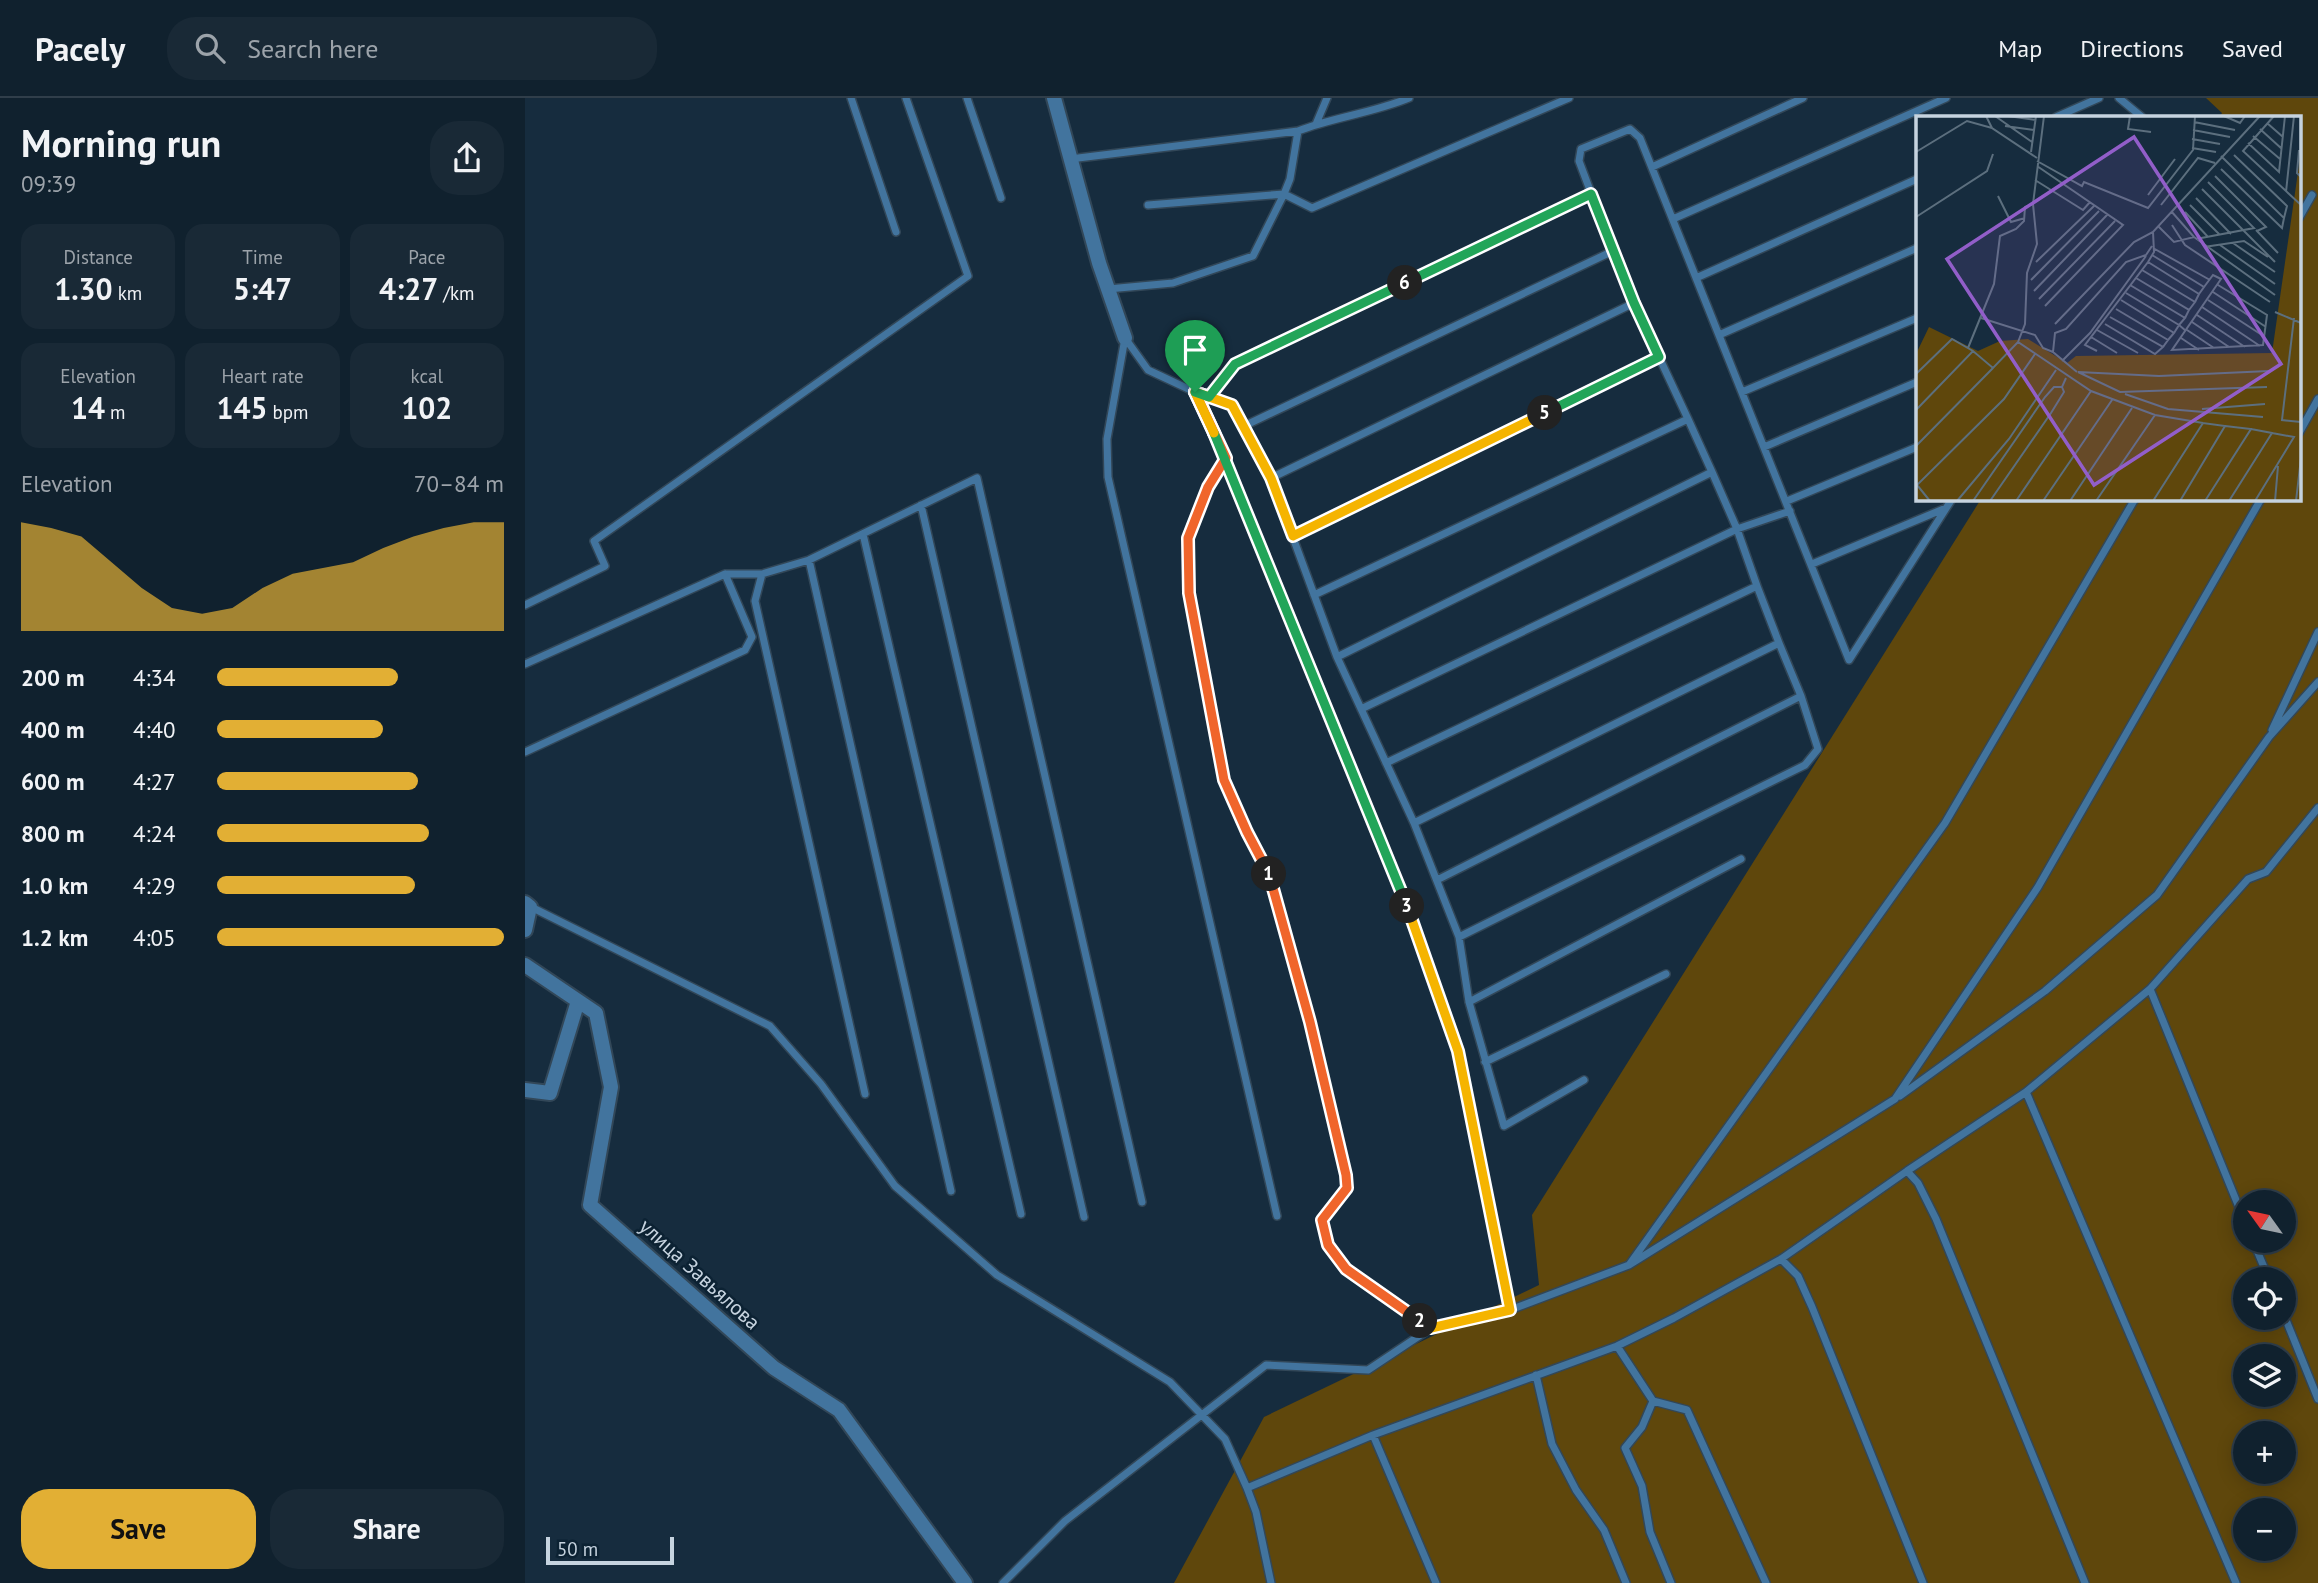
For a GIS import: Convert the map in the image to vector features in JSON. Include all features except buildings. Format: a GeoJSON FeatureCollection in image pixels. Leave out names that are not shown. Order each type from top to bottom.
{"type":"FeatureCollection","features":[{"type":"Feature","properties":{"kind":"street"},"geometry":{"type":"LineString","coordinates":[[1054,98],[1108,289],[1125,338]]}},
{"type":"Feature","properties":{"kind":"street"},"geometry":{"type":"LineString","coordinates":[[525,930],[528,905]]}},
{"type":"Feature","properties":{"kind":"street","name":"улица Завьялова"},"geometry":{"type":"LineString","coordinates":[[525,965],[596,1013],[611,1087],[590,1205],[774,1368],[839,1410],[965,1583]]}},
{"type":"Feature","properties":{"kind":"street"},"geometry":{"type":"LineString","coordinates":[[525,1090],[551,1093],[579,1002]]}},
{"type":"Feature","properties":{"kind":"lane"},"geometry":{"type":"LineString","coordinates":[[851,98],[896,232]]}},
{"type":"Feature","properties":{"kind":"lane"},"geometry":{"type":"LineString","coordinates":[[525,605],[605,566],[594,541],[968,276],[906,98]]}},
{"type":"Feature","properties":{"kind":"lane"},"geometry":{"type":"LineString","coordinates":[[967,98],[1001,198]]}},
{"type":"Feature","properties":{"kind":"lane"},"geometry":{"type":"LineString","coordinates":[[1316,124],[1327,98]]}},
{"type":"Feature","properties":{"kind":"lane"},"geometry":{"type":"LineString","coordinates":[[1070,159],[1298,131],[1409,98]]}},
{"type":"Feature","properties":{"kind":"lane"},"geometry":{"type":"LineString","coordinates":[[1148,205],[1285,194],[1311,208],[1569,98]]}},
{"type":"Feature","properties":{"kind":"lane"},"geometry":{"type":"LineString","coordinates":[[1652,167],[1803,98]]}},
{"type":"Feature","properties":{"kind":"lane"},"geometry":{"type":"LineString","coordinates":[[1673,219],[1946,98]]}},
{"type":"Feature","properties":{"kind":"lane"},"geometry":{"type":"LineString","coordinates":[[2058,116],[2099,98]]}},
{"type":"Feature","properties":{"kind":"lane"},"geometry":{"type":"LineString","coordinates":[[2119,98],[2141,116]]}},
{"type":"Feature","properties":{"kind":"lane"},"geometry":{"type":"LineString","coordinates":[[1459,937],[1805,765],[1818,749],[1801,696],[1737,529],[1613,251],[1579,161],[1581,149],[1630,129],[1640,138],[1849,660],[1951,500]]}},
{"type":"Feature","properties":{"kind":"lane"},"geometry":{"type":"LineString","coordinates":[[1108,289],[1173,283],[1252,256],[1285,194],[1298,131]]}},
{"type":"Feature","properties":{"kind":"lane"},"geometry":{"type":"LineString","coordinates":[[1696,278],[1916,179]]}},
{"type":"Feature","properties":{"kind":"lane"},"geometry":{"type":"LineString","coordinates":[[1209,397],[1235,364],[1591,194]]}},
{"type":"Feature","properties":{"kind":"lane"},"geometry":{"type":"LineString","coordinates":[[2301,214],[2312,195]]}},
{"type":"Feature","properties":{"kind":"lane"},"geometry":{"type":"LineString","coordinates":[[1719,335],[1916,248]]}},
{"type":"Feature","properties":{"kind":"lane"},"geometry":{"type":"LineString","coordinates":[[1244,426],[1613,251]]}},
{"type":"Feature","properties":{"kind":"lane"},"geometry":{"type":"LineString","coordinates":[[1271,478],[1634,303]]}},
{"type":"Feature","properties":{"kind":"lane"},"geometry":{"type":"LineString","coordinates":[[1742,392],[1916,318]]}},
{"type":"Feature","properties":{"kind":"lane"},"geometry":{"type":"LineString","coordinates":[[1125,338],[1148,370],[1195,392],[1232,405],[1271,478],[1337,657],[1413,823],[1459,937],[1469,1002],[1504,1126],[1584,1080]]}},
{"type":"Feature","properties":{"kind":"lane"},"geometry":{"type":"LineString","coordinates":[[1125,338],[1107,439],[1108,477],[1277,1216]]}},
{"type":"Feature","properties":{"kind":"lane"},"geometry":{"type":"LineString","coordinates":[[1293,536],[1659,357]]}},
{"type":"Feature","properties":{"kind":"lane"},"geometry":{"type":"LineString","coordinates":[[1764,447],[1916,382]]}},
{"type":"Feature","properties":{"kind":"lane"},"geometry":{"type":"LineString","coordinates":[[1195,392],[1226,458],[1410,913],[1458,1051],[1510,1310]]}},
{"type":"Feature","properties":{"kind":"lane"},"geometry":{"type":"LineString","coordinates":[[2301,429],[2318,399]]}},
{"type":"Feature","properties":{"kind":"lane"},"geometry":{"type":"LineString","coordinates":[[1314,595],[1688,419]]}},
{"type":"Feature","properties":{"kind":"lane"},"geometry":{"type":"LineString","coordinates":[[1787,501],[1916,447]]}},
{"type":"Feature","properties":{"kind":"lane"},"geometry":{"type":"LineString","coordinates":[[1226,458],[1208,487],[1188,538],[1189,593],[1224,780],[1269,873],[1310,1022],[1346,1175],[1347,1188],[1322,1220],[1328,1245],[1346,1269],[1431,1328]]}},
{"type":"Feature","properties":{"kind":"lane"},"geometry":{"type":"LineString","coordinates":[[1337,657],[1712,472]]}},
{"type":"Feature","properties":{"kind":"lane"},"geometry":{"type":"LineString","coordinates":[[525,664],[725,574],[762,575],[809,560],[977,478],[1142,1202]]}},
{"type":"Feature","properties":{"kind":"lane"},"geometry":{"type":"LineString","coordinates":[[1629,1265],[1945,824],[2134,500]]}},
{"type":"Feature","properties":{"kind":"lane"},"geometry":{"type":"LineString","coordinates":[[1895,1100],[2038,887],[2260,500]]}},
{"type":"Feature","properties":{"kind":"lane"},"geometry":{"type":"LineString","coordinates":[[921,505],[1084,1217]]}},
{"type":"Feature","properties":{"kind":"lane"},"geometry":{"type":"LineString","coordinates":[[1811,564],[1947,508]]}},
{"type":"Feature","properties":{"kind":"lane"},"geometry":{"type":"LineString","coordinates":[[1361,709],[1737,529],[1790,511]]}},
{"type":"Feature","properties":{"kind":"lane"},"geometry":{"type":"LineString","coordinates":[[863,534],[1021,1214]]}},
{"type":"Feature","properties":{"kind":"lane"},"geometry":{"type":"LineString","coordinates":[[809,560],[951,1191]]}},
{"type":"Feature","properties":{"kind":"lane"},"geometry":{"type":"LineString","coordinates":[[525,752],[745,650],[752,637],[725,574]]}},
{"type":"Feature","properties":{"kind":"lane"},"geometry":{"type":"LineString","coordinates":[[762,575],[755,601],[865,1094]]}},
{"type":"Feature","properties":{"kind":"lane"},"geometry":{"type":"LineString","coordinates":[[1386,763],[1757,586]]}},
{"type":"Feature","properties":{"kind":"lane"},"geometry":{"type":"LineString","coordinates":[[2269,737],[2318,632]]}},
{"type":"Feature","properties":{"kind":"lane"},"geometry":{"type":"LineString","coordinates":[[1413,823],[1779,643]]}},
{"type":"Feature","properties":{"kind":"lane"},"geometry":{"type":"LineString","coordinates":[[1003,1583],[1065,1521],[1266,1365],[1368,1370],[1431,1328],[1510,1310],[1629,1265],[1895,1100],[2045,991],[2157,895],[2269,737],[2318,682]]}},
{"type":"Feature","properties":{"kind":"lane"},"geometry":{"type":"LineString","coordinates":[[1437,880],[1801,696]]}},
{"type":"Feature","properties":{"kind":"lane"},"geometry":{"type":"LineString","coordinates":[[1247,1488],[1373,1435],[1617,1346],[1781,1259],[2026,1092],[2150,989],[2248,879],[2266,872],[2318,808]]}},
{"type":"Feature","properties":{"kind":"lane"},"geometry":{"type":"LineString","coordinates":[[1469,1002],[1741,859]]}},
{"type":"Feature","properties":{"kind":"lane"},"geometry":{"type":"LineString","coordinates":[[528,905],[770,1026],[821,1084],[895,1186],[997,1275],[1170,1382],[1225,1439],[1256,1512],[1271,1583]]}},
{"type":"Feature","properties":{"kind":"lane"},"geometry":{"type":"LineString","coordinates":[[1485,1062],[1666,974]]}},
{"type":"Feature","properties":{"kind":"lane"},"geometry":{"type":"LineString","coordinates":[[2150,989],[2233,1193]]}},
{"type":"Feature","properties":{"kind":"lane"},"geometry":{"type":"LineString","coordinates":[[2026,1092],[2236,1583]]}},
{"type":"Feature","properties":{"kind":"lane"},"geometry":{"type":"LineString","coordinates":[[1907,1171],[1918,1183],[1936,1219],[2085,1583]]}},
{"type":"Feature","properties":{"kind":"lane"},"geometry":{"type":"LineString","coordinates":[[1781,1259],[1798,1276],[1812,1307],[1923,1583]]}},
{"type":"Feature","properties":{"kind":"lane"},"geometry":{"type":"LineString","coordinates":[[2290,1330],[2318,1399]]}},
{"type":"Feature","properties":{"kind":"lane"},"geometry":{"type":"LineString","coordinates":[[1617,1346],[1653,1401],[1687,1410],[1766,1583]]}},
{"type":"Feature","properties":{"kind":"lane"},"geometry":{"type":"LineString","coordinates":[[1536,1375],[1552,1444],[1576,1490],[1604,1530],[1626,1583]]}},
{"type":"Feature","properties":{"kind":"lane"},"geometry":{"type":"LineString","coordinates":[[1653,1401],[1642,1427],[1625,1448],[1642,1486],[1650,1532],[1671,1583]]}},
{"type":"Feature","properties":{"kind":"lane"},"geometry":{"type":"LineString","coordinates":[[1373,1435],[1436,1583]]}},
{"type":"Feature","properties":{"kind":"shaded area"},"geometry":{"type":"Polygon","coordinates":[[[2206,98],[2318,98],[2318,1583],[1174,1583],[1264,1417],[1539,1285],[1532,1215],[1980,500],[2301,500],[2301,116],[2220,116],[2222,113],[2206,98]]]}},
{"type":"Feature","properties":{"kind":"route"},"geometry":{"type":"LineString","coordinates":[[1195,392],[1209,397],[1235,364],[1591,194],[1634,303],[1659,357],[1293,536],[1271,478],[1232,405],[1209,397],[1195,392],[1226,458],[1410,913],[1458,1051],[1510,1310],[1431,1328],[1346,1269],[1328,1245],[1322,1220],[1347,1188],[1346,1175],[1310,1022],[1269,873],[1224,780],[1189,593],[1188,538],[1208,487],[1226,458],[1195,392]]}}]}
